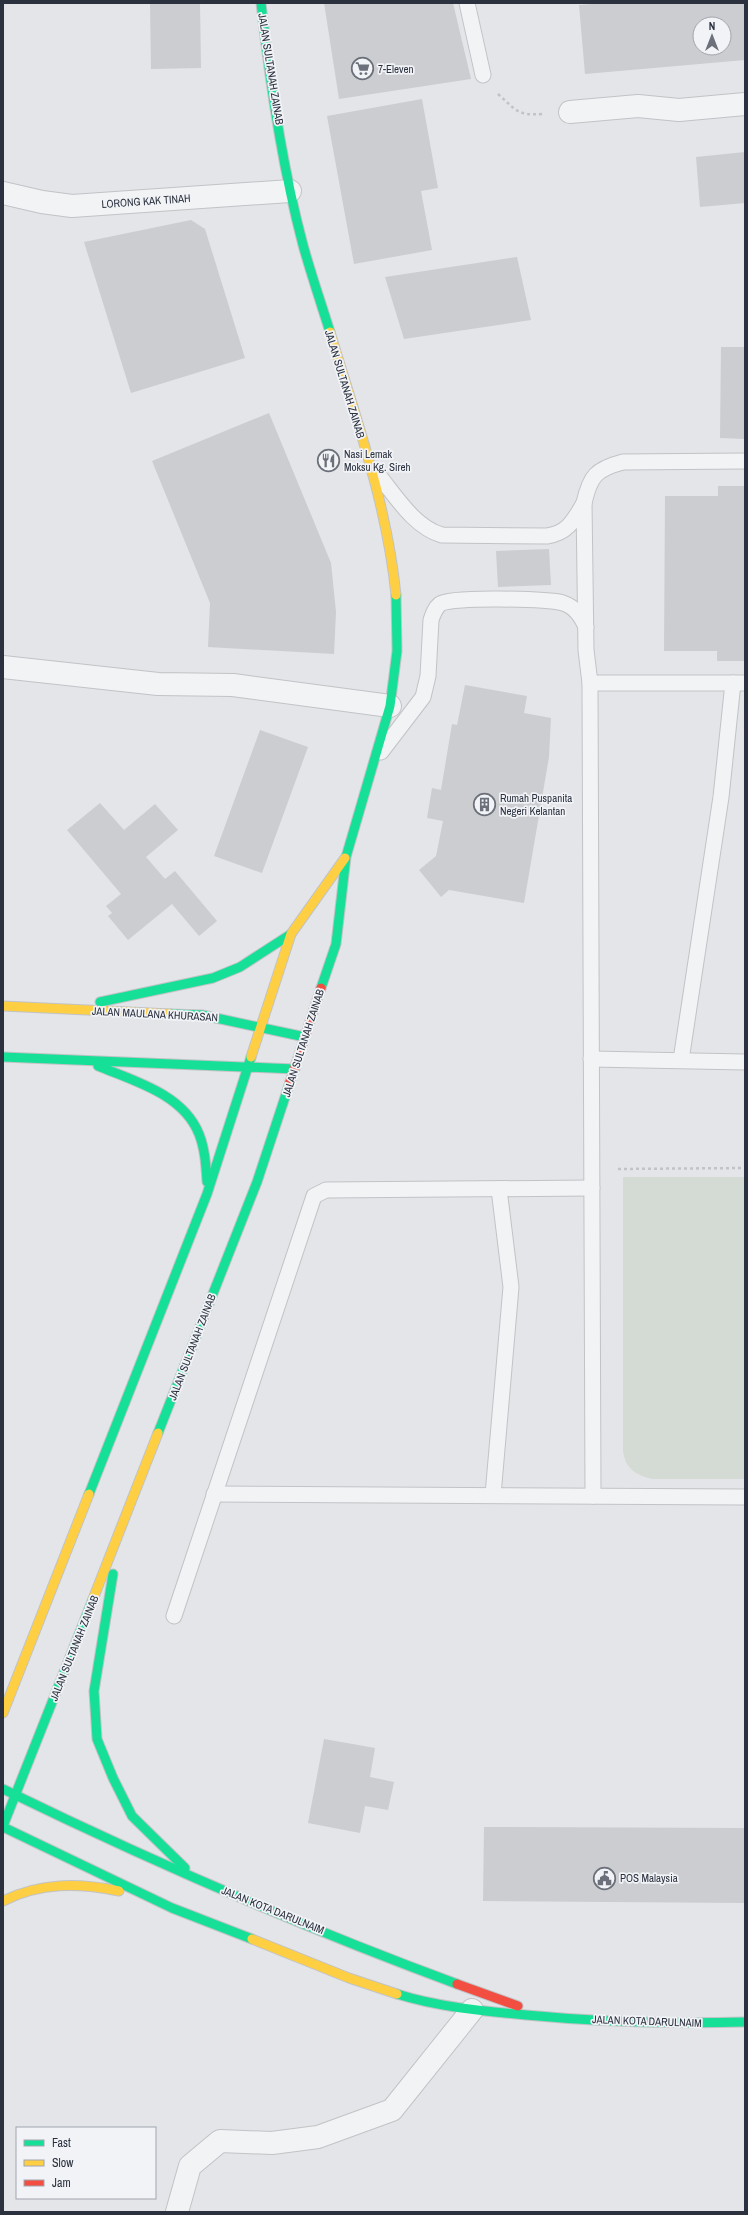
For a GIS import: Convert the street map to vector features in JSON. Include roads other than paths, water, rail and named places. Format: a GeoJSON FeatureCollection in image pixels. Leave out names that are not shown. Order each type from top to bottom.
{"type":"FeatureCollection","features":[{"type":"Feature","properties":{"kind":"main road","name":"JALAN SULTANAH ZAINAB"},"geometry":{"type":"LineString","coordinates":[[3,1826],[257,1182],[336,944],[346,857],[390,706],[397,651],[397,600],[392,552],[382,504],[303,245],[290,191],[265,45],[261,3]]}},
{"type":"Feature","properties":{"kind":"main road","name":"JALAN SULTANAH ZAINAB"},"geometry":{"type":"LineString","coordinates":[[4,1708],[207,1194],[291,934],[346,857]]}},
{"type":"Feature","properties":{"kind":"main road"},"geometry":{"type":"LineString","coordinates":[[65,1009],[186,986],[213,978],[240,967],[291,934]]}},
{"type":"Feature","properties":{"kind":"main road","name":"JALAN MAULANA KHURASAN"},"geometry":{"type":"LineString","coordinates":[[3,1006],[202,1015],[305,1037]]}},
{"type":"Feature","properties":{"kind":"main road"},"geometry":{"type":"LineString","coordinates":[[3,1057],[295,1069]]}},
{"type":"Feature","properties":{"kind":"main road"},"geometry":{"type":"LineString","coordinates":[[83,1060],[148,1086],[173,1101],[191,1116],[201,1136],[207,1161],[207,1194]]}},
{"type":"Feature","properties":{"kind":"main road"},"geometry":{"type":"LineString","coordinates":[[119,1535],[94,1691],[96,1739],[112,1778],[132,1816],[196,1879]]}},
{"type":"Feature","properties":{"kind":"main road","name":"JALAN KOTA DARULNAIM"},"geometry":{"type":"LineString","coordinates":[[3,1788],[196,1879],[441,1979],[549,2017]]}},
{"type":"Feature","properties":{"kind":"main road","name":"JALAN KOTA DARULNAIM"},"geometry":{"type":"LineString","coordinates":[[3,1826],[172,1908],[349,1978],[404,1996],[472,2010],[549,2017],[675,2024],[745,2022]]}},
{"type":"Feature","properties":{"kind":"main road"},"geometry":{"type":"LineString","coordinates":[[3,1902],[32,1888],[63,1884],[97,1886],[149,1897]]}},
{"type":"Feature","properties":{"kind":"street"},"geometry":{"type":"LineString","coordinates":[[570,112],[638,106],[680,110],[745,104]]}},
{"type":"Feature","properties":{"kind":"street","name":"LORONG KAK TINAH"},"geometry":{"type":"LineString","coordinates":[[3,193],[42,202],[72,206],[290,191]]}},
{"type":"Feature","properties":{"kind":"street"},"geometry":{"type":"LineString","coordinates":[[3,667],[158,684],[233,685],[390,706]]}},
{"type":"Feature","properties":{"kind":"street"},"geometry":{"type":"LineString","coordinates":[[177,2212],[190,2166],[220,2141],[272,2143],[318,2136],[392,2110],[472,2010]]}},
{"type":"Feature","properties":{"kind":"lane"},"geometry":{"type":"LineString","coordinates":[[467,3],[483,75]]}},
{"type":"Feature","properties":{"kind":"lane"},"geometry":{"type":"LineString","coordinates":[[593,1496],[590,683],[586,628],[584,503],[587,488],[594,475],[606,466],[623,462],[745,461]]}},
{"type":"Feature","properties":{"kind":"lane"},"geometry":{"type":"LineString","coordinates":[[369,464],[414,518],[432,532],[442,535],[557,535],[565,531],[584,503]]}},
{"type":"Feature","properties":{"kind":"lane"},"geometry":{"type":"LineString","coordinates":[[373,762],[423,697],[428,676],[431,620],[434,611],[440,604],[452,600],[468,599],[553,601],[573,608],[581,617],[586,628]]}},
{"type":"Feature","properties":{"kind":"lane"},"geometry":{"type":"LineString","coordinates":[[590,683],[739,683],[681,1060]]}},
{"type":"Feature","properties":{"kind":"lane"},"geometry":{"type":"LineString","coordinates":[[591,1059],[745,1062]]}},
{"type":"Feature","properties":{"kind":"lane"},"geometry":{"type":"LineString","coordinates":[[174,1616],[314,1196],[326,1190],[592,1188]]}},
{"type":"Feature","properties":{"kind":"lane"},"geometry":{"type":"LineString","coordinates":[[493,1495],[511,1287],[499,1189]]}},
{"type":"Feature","properties":{"kind":"lane"},"geometry":{"type":"LineString","coordinates":[[214,1494],[745,1497]]}},
{"type":"Feature","properties":{"kind":"place","name":"7-Eleven"},"geometry":{"type":"Point","coordinates":[363,69]}},
{"type":"Feature","properties":{"kind":"place","name":"Nasi Lemak Moksu Kg. Sireh"},"geometry":{"type":"Point","coordinates":[328,460]}},
{"type":"Feature","properties":{"kind":"place","name":"Rumah Puspanita Negeri Kelantan"},"geometry":{"type":"Point","coordinates":[485,804]}},
{"type":"Feature","properties":{"kind":"place","name":"POS Malaysia"},"geometry":{"type":"Point","coordinates":[605,1878]}}]}
